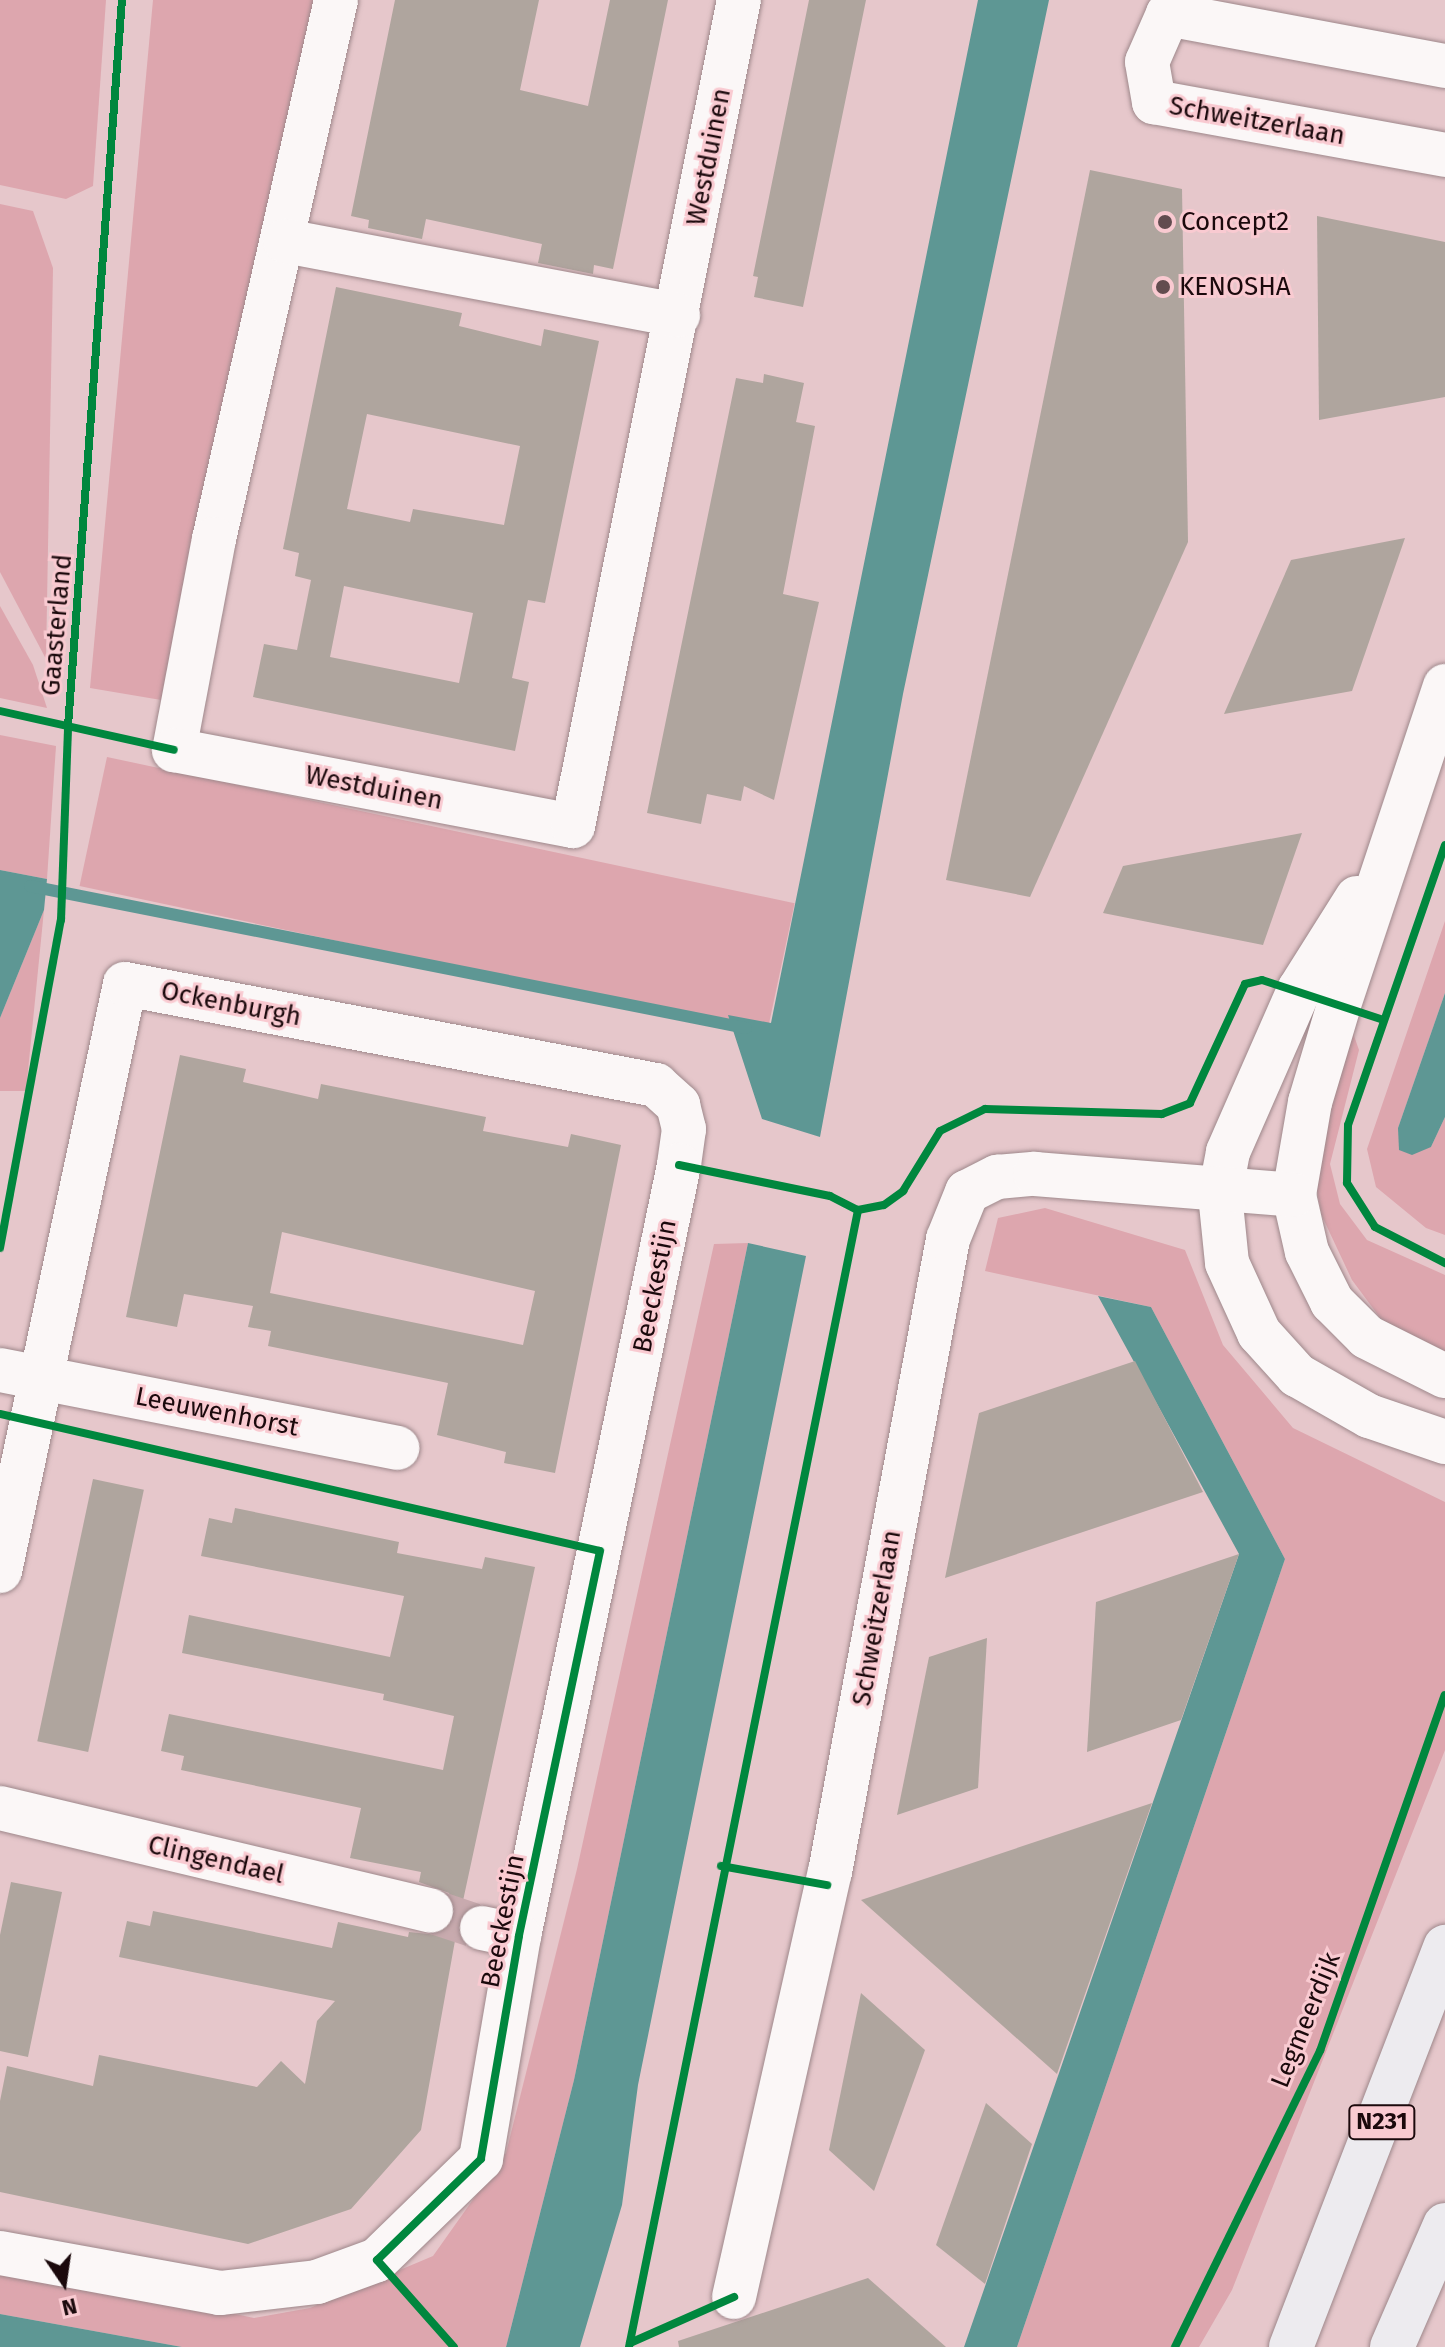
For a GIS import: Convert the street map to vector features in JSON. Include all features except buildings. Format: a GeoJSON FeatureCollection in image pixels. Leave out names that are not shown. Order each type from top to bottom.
{"type":"FeatureCollection","features":[{"type":"Feature","properties":{"kind":"main road","name":"N231"},"geometry":{"type":"LineString","coordinates":[[1291,2347],[1445,1947]]}},
{"type":"Feature","properties":{"kind":"main road"},"geometry":{"type":"LineString","coordinates":[[1392,2347],[1445,2225]]}},
{"type":"Feature","properties":{"kind":"street","name":"Westduinen"},"geometry":{"type":"LineString","coordinates":[[336,0],[285,241],[214,539],[174,750],[573,826],[739,0]]}},
{"type":"Feature","properties":{"kind":"street","name":"Schweitzerlaan"},"geometry":{"type":"LineString","coordinates":[[1445,66],[1168,14],[1147,62],[1154,102],[1445,155]]}},
{"type":"Feature","properties":{"kind":"street"},"geometry":{"type":"LineString","coordinates":[[285,241],[678,315]]}},
{"type":"Feature","properties":{"kind":"street"},"geometry":{"type":"LineString","coordinates":[[1445,686],[1392,841],[1310,1102],[1294,1195],[1307,1252],[1332,1302],[1367,1337],[1445,1376]]}},
{"type":"Feature","properties":{"kind":"street"},"geometry":{"type":"LineString","coordinates":[[1392,841],[1299,990],[1228,1152],[1220,1194],[1227,1263],[1259,1333],[1297,1375],[1369,1416],[1445,1442]]}},
{"type":"Feature","properties":{"kind":"street","name":"Ockenburgh"},"geometry":{"type":"LineString","coordinates":[[0,1571],[18,1374],[125,984],[656,1085],[678,1105],[684,1129],[679,1165]]}},
{"type":"Feature","properties":{"kind":"street","name":"Beeckestijn"},"geometry":{"type":"LineString","coordinates":[[0,2253],[220,2293],[317,2282],[377,2260],[481,2159],[500,1932],[679,1165]]}},
{"type":"Feature","properties":{"kind":"street","name":"Schweitzerlaan"},"geometry":{"type":"LineString","coordinates":[[734,2297],[830,1872],[948,1239],[967,1192],[997,1177],[1035,1174],[1220,1194],[1294,1195]]}},
{"type":"Feature","properties":{"kind":"street","name":"Leeuwenhorst"},"geometry":{"type":"LineString","coordinates":[[18,1374],[397,1448]]}},
{"type":"Feature","properties":{"kind":"street","name":"Clingendael"},"geometry":{"type":"LineString","coordinates":[[0,1808],[431,1911]]}},
{"type":"Feature","properties":{"kind":"shaded area"},"geometry":{"type":"Polygon","coordinates":[[[0,0],[106,0],[93,186],[66,199],[0,185],[0,0]]]}},
{"type":"Feature","properties":{"kind":"shaded area"},"geometry":{"type":"Polygon","coordinates":[[[153,0],[313,0],[173,702],[90,688],[153,0]]]}},
{"type":"Feature","properties":{"kind":"shaded area"},"geometry":{"type":"Polygon","coordinates":[[[0,204],[33,211],[53,268],[46,659],[0,572],[0,204]]]}},
{"type":"Feature","properties":{"kind":"shaded area"},"geometry":{"type":"Polygon","coordinates":[[[0,606],[33,665],[47,708],[0,698],[0,606]]]}},
{"type":"Feature","properties":{"kind":"shaded area"},"geometry":{"type":"Polygon","coordinates":[[[0,735],[56,746],[47,879],[0,870],[0,735]]]}},
{"type":"Feature","properties":{"kind":"shaded area"},"geometry":{"type":"Polygon","coordinates":[[[107,757],[795,903],[767,1032],[80,886],[107,757]]]}},
{"type":"Feature","properties":{"kind":"shaded area"},"geometry":{"type":"Polygon","coordinates":[[[44,910],[26,1091],[0,1091],[0,1018],[44,910]]]}},
{"type":"Feature","properties":{"kind":"shaded area"},"geometry":{"type":"Polygon","coordinates":[[[1445,921],[1445,993],[1398,1128],[1431,1147],[1445,1117],[1445,1235],[1426,1228],[1376,1187],[1367,1149],[1445,921]]]}},
{"type":"Feature","properties":{"kind":"shaded area"},"geometry":{"type":"Polygon","coordinates":[[[1352,1030],[1359,1050],[1330,1164],[1340,1204],[1367,1240],[1445,1275],[1445,1364],[1381,1319],[1352,1280],[1321,1214],[1314,1172],[1352,1030]]]}},
{"type":"Feature","properties":{"kind":"shaded area"},"geometry":{"type":"Polygon","coordinates":[[[1045,1208],[1185,1250],[1223,1345],[1293,1428],[1445,1502],[1445,1750],[1232,2290],[1199,2347],[1017,2347],[1285,1559],[1151,1307],[985,1271],[998,1218],[1045,1208]]]}},
{"type":"Feature","properties":{"kind":"shaded area"},"geometry":{"type":"Polygon","coordinates":[[[748,1243],[574,2080],[506,2347],[182,2347],[0,2314],[0,2264],[254,2318],[310,2308],[433,2256],[506,2153],[577,1869],[714,1244],[748,1243]]]}},
{"type":"Feature","properties":{"kind":"water"},"geometry":{"type":"Polygon","coordinates":[[[978,0],[1049,0],[903,694],[820,1137],[762,1119],[728,1015],[771,1023],[978,0]]]}},
{"type":"Feature","properties":{"kind":"water"},"geometry":{"type":"Polygon","coordinates":[[[0,870],[47,879],[44,910],[0,1018],[0,870]]]}},
{"type":"Feature","properties":{"kind":"water"},"geometry":{"type":"Polygon","coordinates":[[[1445,993],[1445,1117],[1431,1147],[1412,1155],[1399,1150],[1398,1128],[1445,993]]]}},
{"type":"Feature","properties":{"kind":"water"},"geometry":{"type":"Polygon","coordinates":[[[748,1243],[806,1256],[638,2085],[622,2205],[580,2347],[506,2347],[574,2080],[748,1243]]]}},
{"type":"Feature","properties":{"kind":"water"},"geometry":{"type":"Polygon","coordinates":[[[1098,1296],[1151,1307],[1285,1559],[1017,2347],[964,2347],[1239,1554],[1098,1296]]]}},
{"type":"Feature","properties":{"kind":"water"},"geometry":{"type":"Polygon","coordinates":[[[0,2314],[182,2347],[0,2347],[0,2314]]]}},
{"type":"Feature","properties":{"kind":"waterway"},"geometry":{"type":"LineString","coordinates":[[30,886],[746,1028]]}},
{"type":"Feature","properties":{"kind":"tunnel"},"geometry":{"type":"LineString","coordinates":[[431,1911],[482,1928]]}},
{"type":"Feature","properties":{"kind":"cycle path","name":"Gaasterland"},"geometry":{"type":"LineString","coordinates":[[0,1248],[61,920],[68,726],[122,0]]}},
{"type":"Feature","properties":{"kind":"cycle path"},"geometry":{"type":"LineString","coordinates":[[0,711],[174,750]]}},
{"type":"Feature","properties":{"kind":"cycle path"},"geometry":{"type":"LineString","coordinates":[[1445,845],[1348,1125],[1347,1183],[1375,1227],[1445,1263]]}},
{"type":"Feature","properties":{"kind":"cycle path"},"geometry":{"type":"LineString","coordinates":[[629,2347],[858,1210],[884,1205],[903,1191],[940,1131],[985,1109],[1162,1114],[1190,1103],[1245,984],[1262,980],[1384,1020]]}},
{"type":"Feature","properties":{"kind":"cycle path"},"geometry":{"type":"LineString","coordinates":[[679,1165],[830,1196],[858,1210]]}},
{"type":"Feature","properties":{"kind":"cycle path"},"geometry":{"type":"LineString","coordinates":[[0,1414],[600,1551],[519,1936],[481,2159],[377,2260],[454,2347]]}},
{"type":"Feature","properties":{"kind":"cycle path","name":"Legmeerdijk"},"geometry":{"type":"LineString","coordinates":[[1175,2347],[1320,2051],[1445,1695]]}},
{"type":"Feature","properties":{"kind":"cycle path"},"geometry":{"type":"LineString","coordinates":[[721,1866],[827,1885]]}},
{"type":"Feature","properties":{"kind":"cycle path"},"geometry":{"type":"LineString","coordinates":[[630,2343],[734,2297]]}},
{"type":"Feature","properties":{"kind":"place","name":"Concept2"},"geometry":{"type":"Point","coordinates":[1165,222]}},
{"type":"Feature","properties":{"kind":"place","name":"KENOSHA"},"geometry":{"type":"Point","coordinates":[1163,287]}}]}
